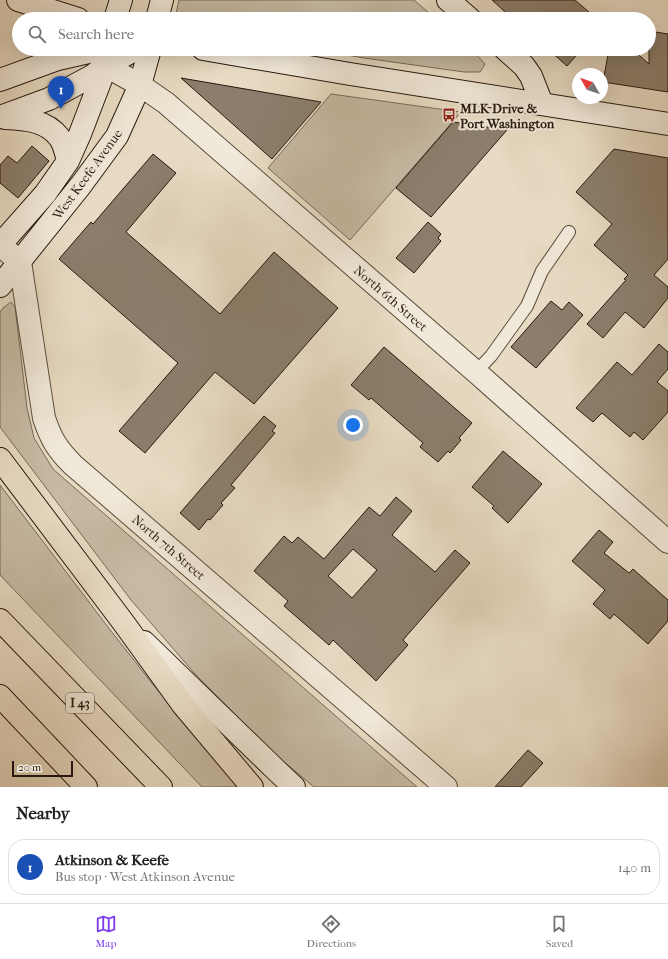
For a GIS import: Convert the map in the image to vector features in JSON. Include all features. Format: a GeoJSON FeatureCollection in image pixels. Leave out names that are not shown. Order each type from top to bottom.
{"type":"FeatureCollection","features":[{"type":"Feature","properties":{"kind":"highway"},"geometry":{"type":"LineString","coordinates":[[0,459],[123,622],[183,705],[252,787]]}},
{"type":"Feature","properties":{"kind":"highway","name":"I 43"},"geometry":{"type":"LineString","coordinates":[[0,620],[161,787]]}},
{"type":"Feature","properties":{"kind":"highway"},"geometry":{"type":"LineString","coordinates":[[0,696],[86,787]]}},
{"type":"Feature","properties":{"kind":"street"},"geometry":{"type":"LineString","coordinates":[[18,0],[63,12]]}},
{"type":"Feature","properties":{"kind":"street"},"geometry":{"type":"LineString","coordinates":[[117,12],[120,0]]}},
{"type":"Feature","properties":{"kind":"street"},"geometry":{"type":"LineString","coordinates":[[159,12],[162,0]]}},
{"type":"Feature","properties":{"kind":"street"},"geometry":{"type":"LineString","coordinates":[[448,0],[462,12]]}},
{"type":"Feature","properties":{"kind":"street"},"geometry":{"type":"LineString","coordinates":[[0,80],[58,60],[81,56]]}},
{"type":"Feature","properties":{"kind":"street"},"geometry":{"type":"LineString","coordinates":[[0,117],[49,99],[92,76],[98,56]]}},
{"type":"Feature","properties":{"kind":"street","name":"West Keefe Avenue"},"geometry":{"type":"LineString","coordinates":[[1,241],[45,194],[68,160],[80,134],[98,56]]}},
{"type":"Feature","properties":{"kind":"street","name":"North 6th Street"},"geometry":{"type":"LineString","coordinates":[[103,56],[166,103],[476,372],[668,542]]}},
{"type":"Feature","properties":{"kind":"street","name":"West Keefe Avenue"},"geometry":{"type":"LineString","coordinates":[[0,286],[81,185],[117,136],[140,85],[148,56]]}},
{"type":"Feature","properties":{"kind":"street"},"geometry":{"type":"LineString","coordinates":[[244,56],[668,124]]}},
{"type":"Feature","properties":{"kind":"street"},"geometry":{"type":"LineString","coordinates":[[513,56],[528,71],[542,104]]}},
{"type":"Feature","properties":{"kind":"street"},"geometry":{"type":"LineString","coordinates":[[0,117],[30,120],[43,124],[59,137],[68,160]]}},
{"type":"Feature","properties":{"kind":"street"},"geometry":{"type":"LineString","coordinates":[[1,241],[20,262]]}},
{"type":"Feature","properties":{"kind":"street","name":"North 7th Street"},"geometry":{"type":"LineString","coordinates":[[20,262],[44,418],[49,435],[62,454],[446,787]]}},
{"type":"Feature","properties":{"kind":"street"},"geometry":{"type":"LineString","coordinates":[[123,622],[294,787]]}},
{"type":"Feature","properties":{"kind":"lane"},"geometry":{"type":"LineString","coordinates":[[476,372],[491,356],[527,306],[542,271],[569,232]]}},
{"type":"Feature","properties":{"kind":"shaded area"},"geometry":{"type":"Polygon","coordinates":[[[179,0],[414,0],[428,12],[176,12],[179,0]]]}},
{"type":"Feature","properties":{"kind":"shaded area"},"geometry":{"type":"Polygon","coordinates":[[[353,56],[478,56],[485,64],[480,72],[464,72],[353,56]]]}},
{"type":"Feature","properties":{"kind":"shaded area"},"geometry":{"type":"Polygon","coordinates":[[[331,94],[461,112],[350,240],[268,168],[331,94]]]}},
{"type":"Feature","properties":{"kind":"shaded area"},"geometry":{"type":"Polygon","coordinates":[[[11,302],[15,307],[27,408],[34,438],[53,469],[417,787],[314,787],[277,756],[196,675],[131,600],[0,427],[0,312],[11,302]]]}},
{"type":"Feature","properties":{"kind":"shaded area"},"geometry":{"type":"Polygon","coordinates":[[[0,485],[155,687],[241,787],[202,787],[0,575],[0,485]]]}},
{"type":"Feature","properties":{"kind":"building"},"geometry":{"type":"Polygon","coordinates":[[[492,0],[575,0],[589,12],[505,12],[492,0]]]}},
{"type":"Feature","properties":{"kind":"building"},"geometry":{"type":"Polygon","coordinates":[[[656,32],[668,34],[668,92],[608,83],[608,68],[606,68],[608,56],[640,56],[649,64],[649,56],[656,56],[656,32]]]}},
{"type":"Feature","properties":{"kind":"building"},"geometry":{"type":"Polygon","coordinates":[[[556,56],[576,56],[567,66],[556,56]]]}},
{"type":"Feature","properties":{"kind":"building"},"geometry":{"type":"Polygon","coordinates":[[[181,78],[321,102],[272,159],[181,78]]]}},
{"type":"Feature","properties":{"kind":"building"},"geometry":{"type":"Polygon","coordinates":[[[453,122],[507,130],[431,217],[396,188],[453,122]]]}},
{"type":"Feature","properties":{"kind":"building"},"geometry":{"type":"Polygon","coordinates":[[[32,146],[49,161],[18,198],[0,183],[0,165],[8,156],[17,163],[32,146]]]}},
{"type":"Feature","properties":{"kind":"building"},"geometry":{"type":"Polygon","coordinates":[[[614,149],[668,158],[668,259],[654,275],[668,287],[668,298],[644,328],[625,312],[603,338],[587,324],[626,280],[624,279],[628,275],[594,245],[612,224],[576,192],[614,149]]]}},
{"type":"Feature","properties":{"kind":"building"},"geometry":{"type":"Polygon","coordinates":[[[153,154],[176,173],[126,232],[220,314],[274,252],[338,308],[254,404],[215,372],[145,453],[119,431],[178,363],[59,259],[91,222],[93,224],[153,154]]]}},
{"type":"Feature","properties":{"kind":"building"},"geometry":{"type":"Polygon","coordinates":[[[428,222],[441,234],[438,238],[441,241],[414,273],[396,258],[428,222]]]}},
{"type":"Feature","properties":{"kind":"building"},"geometry":{"type":"Polygon","coordinates":[[[551,301],[562,310],[569,302],[583,315],[536,368],[511,347],[551,301]]]}},
{"type":"Feature","properties":{"kind":"building"},"geometry":{"type":"Polygon","coordinates":[[[659,344],[668,352],[668,369],[657,382],[668,391],[668,412],[643,440],[634,432],[630,437],[602,413],[593,422],[576,408],[617,362],[632,375],[659,344]]]}},
{"type":"Feature","properties":{"kind":"building"},"geometry":{"type":"Polygon","coordinates":[[[384,347],[472,423],[459,438],[461,440],[450,453],[448,451],[438,462],[420,447],[423,443],[371,398],[369,400],[351,385],[384,347]]]}},
{"type":"Feature","properties":{"kind":"building"},"geometry":{"type":"Polygon","coordinates":[[[264,416],[276,426],[272,431],[275,433],[231,485],[235,488],[221,503],[223,505],[199,530],[180,513],[264,416]]]}},
{"type":"Feature","properties":{"kind":"building"},"geometry":{"type":"Polygon","coordinates":[[[503,451],[542,484],[508,523],[492,508],[494,506],[472,487],[503,451]]]}},
{"type":"Feature","properties":{"kind":"building"},"geometry":{"type":"Polygon","coordinates":[[[396,497],[412,511],[392,535],[435,572],[455,550],[470,563],[403,640],[408,645],[376,681],[333,640],[329,645],[284,606],[288,601],[254,571],[284,536],[292,543],[298,537],[324,559],[369,507],[380,516],[396,497]],[[353,549],[328,576],[352,598],[377,570],[353,549]]]}},
{"type":"Feature","properties":{"kind":"building"},"geometry":{"type":"Polygon","coordinates":[[[599,530],[613,542],[604,553],[629,573],[633,569],[668,600],[668,621],[648,644],[614,614],[610,619],[593,604],[605,590],[572,561],[599,530]]]}},
{"type":"Feature","properties":{"kind":"building"},"geometry":{"type":"Polygon","coordinates":[[[528,750],[543,763],[521,787],[495,787],[528,750]]]}},
{"type":"Feature","properties":{"kind":"place","name":"Atkinson & Keefe"},"geometry":{"type":"Point","coordinates":[61,109]}},
{"type":"Feature","properties":{"kind":"place","name":"MLK Drive & Port Washington"},"geometry":{"type":"Point","coordinates":[449,115]}}]}
